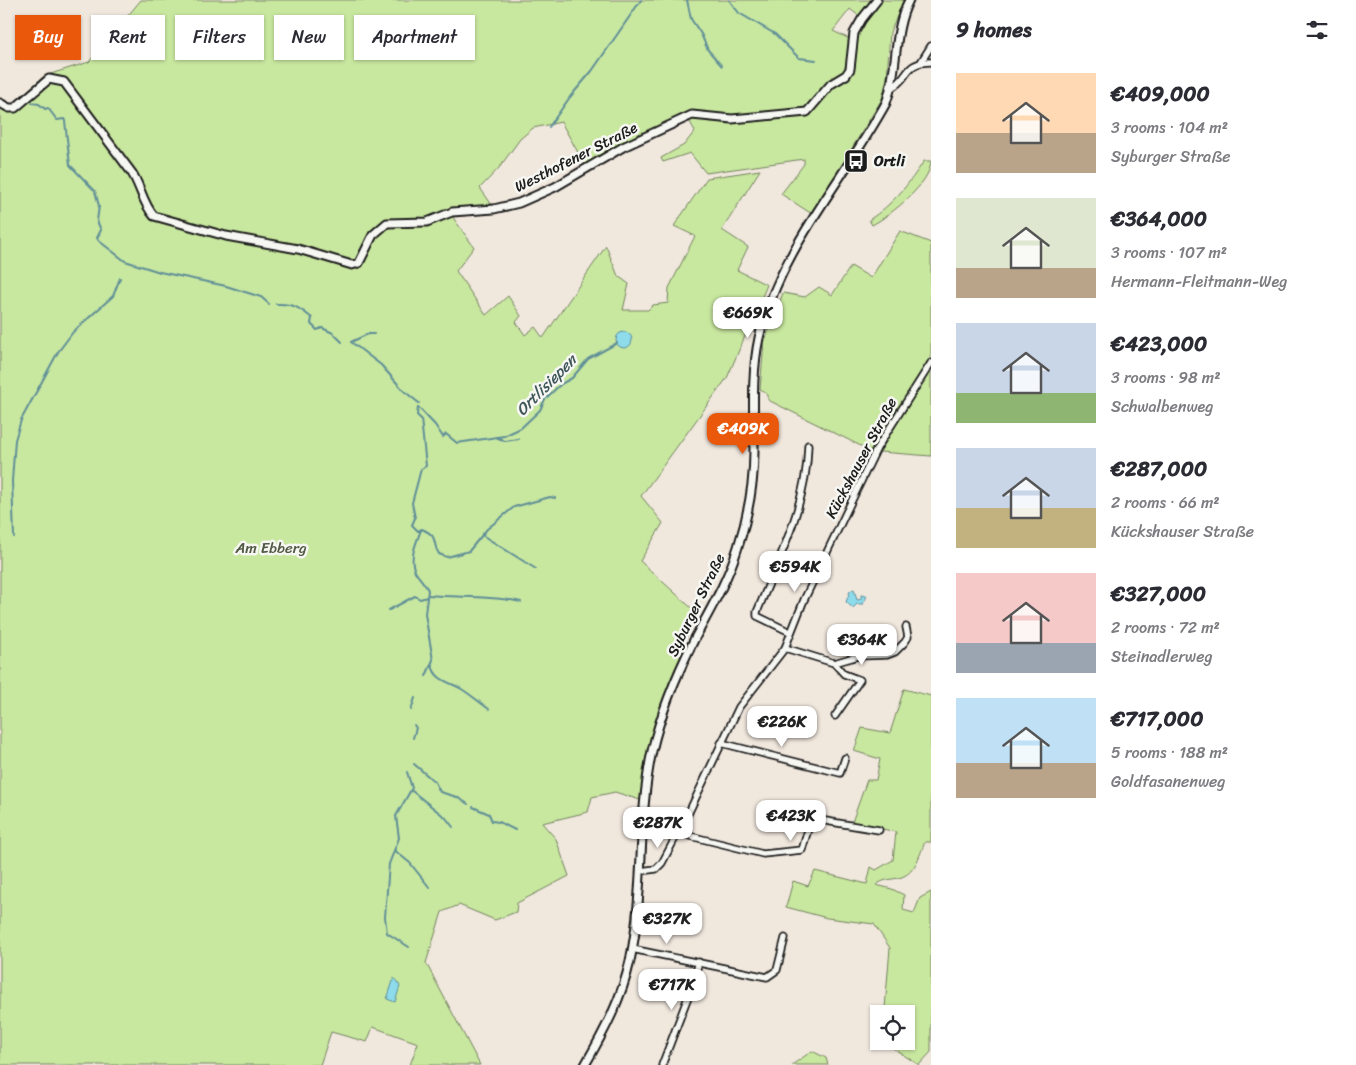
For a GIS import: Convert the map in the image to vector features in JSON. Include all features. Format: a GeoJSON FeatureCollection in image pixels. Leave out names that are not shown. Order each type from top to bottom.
{"type":"FeatureCollection","features":[{"type":"Feature","properties":{"kind":"street","name":"Westhofener Straße"},"geometry":{"type":"LineString","coordinates":[[0,103],[9,108],[15,108],[49,79],[64,82],[132,173],[138,182],[148,210],[154,216],[226,236],[298,249],[352,266],[362,258],[373,235],[387,224],[427,222],[452,212],[494,209],[519,203],[555,187],[623,147],[692,114],[732,119],[807,112],[831,84],[846,75],[850,69],[854,34],[862,19],[877,0]]}},
{"type":"Feature","properties":{"kind":"street","name":"Syburger Straße"},"geometry":{"type":"LineString","coordinates":[[585,1065],[616,1004],[625,980],[632,949],[639,901],[646,785],[659,723],[682,666],[729,571],[746,522],[753,478],[754,376],[759,339],[768,308],[790,260],[882,111],[891,88],[897,32],[909,0]]}},
{"type":"Feature","properties":{"kind":"street"},"geometry":{"type":"LineString","coordinates":[[891,88],[898,83],[906,71],[920,62],[931,46]]}},
{"type":"Feature","properties":{"kind":"street"},"geometry":{"type":"LineString","coordinates":[[920,62],[931,62]]}},
{"type":"Feature","properties":{"kind":"street","name":"Kückshauser Straße"},"geometry":{"type":"LineString","coordinates":[[640,871],[656,869],[659,866],[678,833],[743,700],[785,648],[804,600],[877,448],[931,363]]}},
{"type":"Feature","properties":{"kind":"street"},"geometry":{"type":"LineString","coordinates":[[790,632],[757,616],[757,612],[798,513],[808,445]]}},
{"type":"Feature","properties":{"kind":"street"},"geometry":{"type":"LineString","coordinates":[[834,663],[858,656],[887,655],[895,652],[905,642],[908,632],[906,627]]}},
{"type":"Feature","properties":{"kind":"street"},"geometry":{"type":"LineString","coordinates":[[785,648],[834,663],[844,674],[860,680],[834,716]]}},
{"type":"Feature","properties":{"kind":"street"},"geometry":{"type":"LineString","coordinates":[[721,743],[840,773],[845,758]]}},
{"type":"Feature","properties":{"kind":"street"},"geometry":{"type":"LineString","coordinates":[[678,833],[754,853],[774,854],[802,850],[810,823],[814,819],[879,830]]}},
{"type":"Feature","properties":{"kind":"street"},"geometry":{"type":"LineString","coordinates":[[632,949],[767,977],[772,976],[777,970],[785,938]]}},
{"type":"Feature","properties":{"kind":"street"},"geometry":{"type":"LineString","coordinates":[[662,1065],[688,997],[698,962]]}},
{"type":"Feature","properties":{"kind":"green space","name":"Am Ebberg"},"geometry":{"type":"Polygon","coordinates":[[[141,0],[904,0],[890,32],[887,78],[882,99],[812,214],[781,194],[804,164],[804,159],[706,173],[690,153],[663,162],[661,158],[684,145],[695,131],[686,115],[585,165],[561,122],[533,128],[520,139],[499,168],[480,188],[492,205],[452,212],[454,219],[474,247],[456,271],[486,315],[508,296],[521,316],[516,322],[525,335],[535,327],[543,338],[606,246],[618,276],[629,284],[623,310],[648,310],[653,305],[668,303],[669,288],[695,236],[674,226],[707,178],[760,170],[722,230],[748,247],[737,270],[767,285],[727,378],[641,496],[663,523],[640,561],[698,614],[678,654],[681,657],[661,709],[651,745],[640,800],[615,792],[592,797],[588,812],[542,823],[556,839],[569,876],[517,903],[516,912],[495,920],[459,905],[442,912],[426,963],[480,1065],[410,1065],[418,1043],[373,1027],[367,1042],[331,1032],[320,1065],[0,1065],[0,98],[12,104],[44,76],[89,62],[91,60],[165,60],[165,15],[128,15],[141,0]],[[850,9],[833,31],[856,42],[864,20],[850,9]]]}},
{"type":"Feature","properties":{"kind":"green space"},"geometry":{"type":"Polygon","coordinates":[[[924,161],[931,161],[929,170],[909,198],[872,225],[869,220],[900,193],[924,161]]]}},
{"type":"Feature","properties":{"kind":"green space"},"geometry":{"type":"Polygon","coordinates":[[[900,231],[931,243],[931,456],[880,452],[916,392],[911,389],[886,427],[873,452],[768,400],[768,395],[760,389],[764,343],[783,293],[805,297],[819,287],[832,295],[851,266],[871,278],[900,231]]]}},
{"type":"Feature","properties":{"kind":"green space"},"geometry":{"type":"Polygon","coordinates":[[[904,689],[931,696],[931,842],[925,842],[916,864],[909,873],[876,885],[892,889],[904,895],[903,910],[914,913],[920,898],[931,892],[931,1052],[919,1065],[896,1050],[915,1050],[915,1005],[885,1005],[890,948],[874,924],[827,918],[786,907],[793,881],[808,886],[815,871],[867,884],[871,867],[876,870],[893,860],[896,832],[852,822],[867,780],[876,780],[880,759],[854,751],[862,728],[890,733],[904,689]]]}},
{"type":"Feature","properties":{"kind":"green space"},"geometry":{"type":"Polygon","coordinates":[[[812,1051],[826,1058],[828,1065],[792,1065],[812,1051]]]}},
{"type":"Feature","properties":{"kind":"water"},"geometry":{"type":"Polygon","coordinates":[[[624,332],[632,340],[624,348],[616,340],[624,332]]]}},
{"type":"Feature","properties":{"kind":"water"},"geometry":{"type":"Polygon","coordinates":[[[854,589],[857,600],[861,599],[861,595],[867,596],[863,604],[857,604],[853,608],[846,602],[850,591],[854,589]]]}},
{"type":"Feature","properties":{"kind":"water"},"geometry":{"type":"Polygon","coordinates":[[[394,978],[400,986],[395,1002],[387,999],[394,978]]]}},
{"type":"Feature","properties":{"kind":"waterway"},"geometry":{"type":"LineString","coordinates":[[549,127],[570,97],[592,71],[641,0]]}},
{"type":"Feature","properties":{"kind":"waterway"},"geometry":{"type":"LineString","coordinates":[[687,0],[691,19],[701,34],[708,50],[722,66]]}},
{"type":"Feature","properties":{"kind":"waterway"},"geometry":{"type":"LineString","coordinates":[[729,0],[739,13],[775,34],[799,58],[816,60]]}},
{"type":"Feature","properties":{"kind":"waterway"},"geometry":{"type":"LineString","coordinates":[[32,103],[39,104],[45,109],[48,108],[57,120],[64,119],[65,121],[70,165],[95,191],[99,206],[97,221],[101,230],[97,238],[99,241],[125,261],[160,272],[226,286],[261,297],[269,304]]}},
{"type":"Feature","properties":{"kind":"waterway"},"geometry":{"type":"LineString","coordinates":[[14,537],[12,481],[15,440],[21,420],[58,352],[73,332],[113,296],[120,278]]}},
{"type":"Feature","properties":{"kind":"waterway"},"geometry":{"type":"LineString","coordinates":[[276,304],[287,304],[299,309],[312,318],[311,324],[317,330],[322,328],[333,333],[342,342]]}},
{"type":"Feature","properties":{"kind":"waterway"},"geometry":{"type":"LineString","coordinates":[[374,334],[368,334],[351,342],[381,365],[404,391],[419,403]]}},
{"type":"Feature","properties":{"kind":"waterway","name":"Ortlisiepen"},"geometry":{"type":"LineString","coordinates":[[418,407],[435,425],[443,437],[446,434],[457,443],[504,436],[521,428],[540,410],[545,399],[561,384],[572,378],[588,359],[617,343]]}},
{"type":"Feature","properties":{"kind":"waterway"},"geometry":{"type":"LineString","coordinates":[[418,407],[417,415],[421,419],[426,466],[421,469],[412,503],[415,518],[412,525],[418,531],[421,530],[414,552],[413,563],[416,573],[428,590],[425,614],[433,660],[426,676]]}},
{"type":"Feature","properties":{"kind":"waterway"},"geometry":{"type":"LineString","coordinates":[[496,437],[505,441],[519,439]]}},
{"type":"Feature","properties":{"kind":"waterway"},"geometry":{"type":"LineString","coordinates":[[420,530],[428,532],[433,537],[439,554],[447,557],[469,551],[487,529],[514,507],[550,497],[555,498]]}},
{"type":"Feature","properties":{"kind":"waterway"},"geometry":{"type":"LineString","coordinates":[[482,535],[536,569]]}},
{"type":"Feature","properties":{"kind":"waterway"},"geometry":{"type":"LineString","coordinates":[[428,595],[498,598],[521,602]]}},
{"type":"Feature","properties":{"kind":"waterway"},"geometry":{"type":"LineString","coordinates":[[389,610],[415,596],[420,599],[427,597]]}},
{"type":"Feature","properties":{"kind":"waterway"},"geometry":{"type":"LineString","coordinates":[[432,665],[439,677],[464,690],[489,709]]}},
{"type":"Feature","properties":{"kind":"waterway"},"geometry":{"type":"LineString","coordinates":[[411,710],[415,698]]}},
{"type":"Feature","properties":{"kind":"waterway"},"geometry":{"type":"LineString","coordinates":[[413,738],[416,728],[414,725]]}},
{"type":"Feature","properties":{"kind":"waterway"},"geometry":{"type":"LineString","coordinates":[[414,764],[435,782],[440,792],[457,797],[468,804]]}},
{"type":"Feature","properties":{"kind":"waterway"},"geometry":{"type":"LineString","coordinates":[[407,772],[412,788],[396,816],[399,838],[389,864],[385,917],[387,933],[409,947]]}},
{"type":"Feature","properties":{"kind":"waterway"},"geometry":{"type":"LineString","coordinates":[[412,791],[446,818],[453,827]]}},
{"type":"Feature","properties":{"kind":"waterway"},"geometry":{"type":"LineString","coordinates":[[473,807],[489,814],[492,821],[499,822],[515,830]]}},
{"type":"Feature","properties":{"kind":"waterway"},"geometry":{"type":"LineString","coordinates":[[394,850],[410,863],[430,888]]}},
{"type":"Feature","properties":{"kind":"place","name":"Ortli"},"geometry":{"type":"Point","coordinates":[856,161]}}]}
